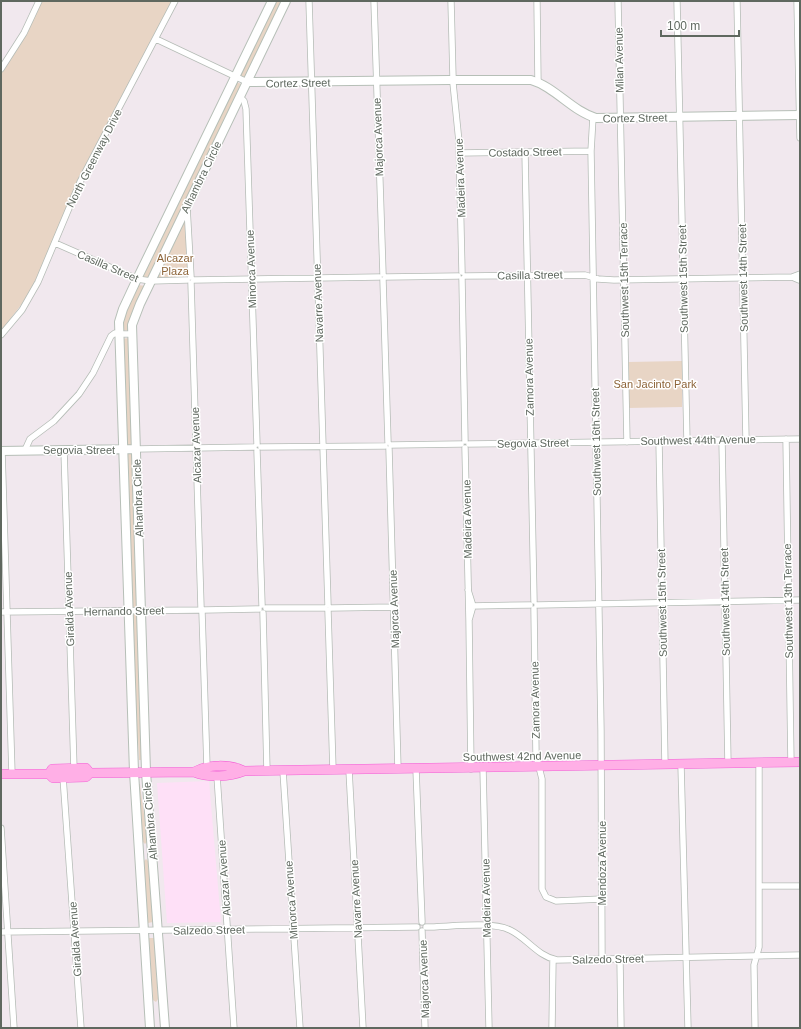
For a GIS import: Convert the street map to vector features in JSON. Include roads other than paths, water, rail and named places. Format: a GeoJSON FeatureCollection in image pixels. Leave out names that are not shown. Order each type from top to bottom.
{"type":"FeatureCollection","features":[{"type":"Feature","properties":{"kind":"main road","name":"Southwest 42nd Avenue"},"geometry":{"type":"LineString","coordinates":[[49,774],[52,769],[134,772],[194,772],[204,776],[217,776],[234,775],[244,771],[796,763]]}},
{"type":"Feature","properties":{"kind":"main road","name":"Southwest 42nd Avenue"},"geometry":{"type":"LineString","coordinates":[[194,772],[202,767],[235,767],[244,771]]}},
{"type":"Feature","properties":{"kind":"main road"},"geometry":{"type":"LineString","coordinates":[[217,776],[224,771],[233,771],[235,767]]}},
{"type":"Feature","properties":{"kind":"main road","name":"Southwest 42nd Avenue"},"geometry":{"type":"LineString","coordinates":[[1,774],[49,774],[53,778],[86,777],[88,771]]}},
{"type":"Feature","properties":{"kind":"street"},"geometry":{"type":"LineString","coordinates":[[1,69],[24,33],[40,1]]}},
{"type":"Feature","properties":{"kind":"street","name":"North Greenway Drive"},"geometry":{"type":"LineString","coordinates":[[1,335],[22,310],[34,290],[80,182],[175,1]]}},
{"type":"Feature","properties":{"kind":"street","name":"Alhambra Circle"},"geometry":{"type":"LineString","coordinates":[[150,1028],[134,772],[119,334],[121,314],[272,1]]}},
{"type":"Feature","properties":{"kind":"street","name":"Alhambra Circle"},"geometry":{"type":"LineString","coordinates":[[165,1028],[146,772],[132,334],[136,313],[286,1]]}},
{"type":"Feature","properties":{"kind":"street","name":"Navarre Avenue"},"geometry":{"type":"LineString","coordinates":[[308,1],[333,770]]}},
{"type":"Feature","properties":{"kind":"street","name":"Majorca Avenue"},"geometry":{"type":"LineString","coordinates":[[374,1],[398,769]]}},
{"type":"Feature","properties":{"kind":"street","name":"Madeira Avenue"},"geometry":{"type":"LineString","coordinates":[[451,1],[453,80],[459,153],[468,590],[471,606]]}},
{"type":"Feature","properties":{"kind":"street"},"geometry":{"type":"LineString","coordinates":[[537,1],[538,83]]}},
{"type":"Feature","properties":{"kind":"street","name":"Milan Avenue"},"geometry":{"type":"LineString","coordinates":[[618,1],[621,118]]}},
{"type":"Feature","properties":{"kind":"street","name":"Southwest 15th Street"},"geometry":{"type":"LineString","coordinates":[[677,1],[687,441]]}},
{"type":"Feature","properties":{"kind":"street","name":"Southwest 14th Street"},"geometry":{"type":"LineString","coordinates":[[737,1],[746,440]]}},
{"type":"Feature","properties":{"kind":"street"},"geometry":{"type":"LineString","coordinates":[[797,1],[800,138]]}},
{"type":"Feature","properties":{"kind":"street","name":"Cortez Street"},"geometry":{"type":"LineString","coordinates":[[156,39],[246,82],[311,83],[527,79],[538,83],[593,117],[621,118],[800,115]]}},
{"type":"Feature","properties":{"kind":"street","name":"Minorca Avenue"},"geometry":{"type":"LineString","coordinates":[[240,97],[244,100],[246,109],[267,771]]}},
{"type":"Feature","properties":{"kind":"street","name":"Southwest 16th Street"},"geometry":{"type":"LineString","coordinates":[[593,117],[591,151],[602,767]]}},
{"type":"Feature","properties":{"kind":"street","name":"Southwest 15th Terrace"},"geometry":{"type":"LineString","coordinates":[[621,118],[627,442]]}},
{"type":"Feature","properties":{"kind":"street","name":"Costado Street"},"geometry":{"type":"LineString","coordinates":[[459,153],[591,151]]}},
{"type":"Feature","properties":{"kind":"street","name":"Zamora Avenue"},"geometry":{"type":"LineString","coordinates":[[525,152],[536,755],[542,779],[542,886],[546,897],[556,900],[602,899]]}},
{"type":"Feature","properties":{"kind":"street","name":"Alcazar Avenue"},"geometry":{"type":"LineString","coordinates":[[187,207],[191,280],[207,767]]}},
{"type":"Feature","properties":{"kind":"street","name":"Casilla Street"},"geometry":{"type":"LineString","coordinates":[[55,243],[137,279],[151,281],[527,275],[585,275],[603,279],[624,280],[800,277]]}},
{"type":"Feature","properties":{"kind":"street"},"geometry":{"type":"LineString","coordinates":[[27,450],[33,438],[58,418],[79,394],[93,373],[113,334],[132,334]]}},
{"type":"Feature","properties":{"kind":"street","name":"Southwest 44th Avenue"},"geometry":{"type":"LineString","coordinates":[[596,442],[800,438]]}},
{"type":"Feature","properties":{"kind":"street","name":"Southwest 13th Terrace"},"geometry":{"type":"LineString","coordinates":[[786,439],[788,600],[796,763]]}},
{"type":"Feature","properties":{"kind":"street","name":"Southwest 14th Street"},"geometry":{"type":"LineString","coordinates":[[722,440],[728,764]]}},
{"type":"Feature","properties":{"kind":"street","name":"Southwest 15th Street"},"geometry":{"type":"LineString","coordinates":[[659,441],[665,765]]}},
{"type":"Feature","properties":{"kind":"street","name":"Segovia Street"},"geometry":{"type":"LineString","coordinates":[[1,451],[596,442]]}},
{"type":"Feature","properties":{"kind":"street","name":"Giralda Avenue"},"geometry":{"type":"LineString","coordinates":[[64,450],[74,769]]}},
{"type":"Feature","properties":{"kind":"street"},"geometry":{"type":"LineString","coordinates":[[1,451],[4,612],[12,774]]}},
{"type":"Feature","properties":{"kind":"street"},"geometry":{"type":"LineString","coordinates":[[471,768],[469,620],[471,606],[800,600]]}},
{"type":"Feature","properties":{"kind":"street","name":"Hernando Street"},"geometry":{"type":"LineString","coordinates":[[4,612],[394,607]]}},
{"type":"Feature","properties":{"kind":"street"},"geometry":{"type":"LineString","coordinates":[[755,1028],[754,965],[760,947],[759,763]]}},
{"type":"Feature","properties":{"kind":"street"},"geometry":{"type":"LineString","coordinates":[[681,765],[688,1028]]}},
{"type":"Feature","properties":{"kind":"street","name":"Mendoza Avenue"},"geometry":{"type":"LineString","coordinates":[[602,767],[602,959]]}},
{"type":"Feature","properties":{"kind":"street","name":"Madeira Avenue"},"geometry":{"type":"LineString","coordinates":[[483,768],[489,1028]]}},
{"type":"Feature","properties":{"kind":"street"},"geometry":{"type":"LineString","coordinates":[[416,769],[422,928]]}},
{"type":"Feature","properties":{"kind":"street","name":"Navarre Avenue"},"geometry":{"type":"LineString","coordinates":[[349,770],[362,1028]]}},
{"type":"Feature","properties":{"kind":"street","name":"Minorca Avenue"},"geometry":{"type":"LineString","coordinates":[[283,771],[300,1028]]}},
{"type":"Feature","properties":{"kind":"street","name":"Alcazar Avenue"},"geometry":{"type":"LineString","coordinates":[[217,776],[234,1028]]}},
{"type":"Feature","properties":{"kind":"street","name":"Giralda Avenue"},"geometry":{"type":"LineString","coordinates":[[63,777],[81,1028]]}},
{"type":"Feature","properties":{"kind":"street"},"geometry":{"type":"LineString","coordinates":[[1,828],[14,1028]]}},
{"type":"Feature","properties":{"kind":"street"},"geometry":{"type":"LineString","coordinates":[[138,844],[145,847],[151,842]]}},
{"type":"Feature","properties":{"kind":"street"},"geometry":{"type":"LineString","coordinates":[[139,862],[146,856],[153,859]]}},
{"type":"Feature","properties":{"kind":"street"},"geometry":{"type":"LineString","coordinates":[[760,886],[800,886]]}},
{"type":"Feature","properties":{"kind":"street","name":"Salzedo Street"},"geometry":{"type":"LineString","coordinates":[[1,932],[487,926],[502,927],[510,930],[534,948],[553,959],[800,955]]}},
{"type":"Feature","properties":{"kind":"street","name":"Majorca Avenue"},"geometry":{"type":"LineString","coordinates":[[422,928],[425,1028]]}},
{"type":"Feature","properties":{"kind":"street"},"geometry":{"type":"LineString","coordinates":[[552,1028],[553,959]]}},
{"type":"Feature","properties":{"kind":"street"},"geometry":{"type":"LineString","coordinates":[[620,959],[621,1028]]}},
{"type":"Feature","properties":{"kind":"street"},"geometry":{"type":"LineString","coordinates":[[148,1000],[156,1004],[163,998]]}},
{"type":"Feature","properties":{"kind":"street"},"geometry":{"type":"LineString","coordinates":[[150,1019],[156,1013],[164,1019]]}},
{"type":"Feature","properties":{"kind":"park label","name":"Alcazar Plaza"},"geometry":{"type":"Point","coordinates":[175,264]}},
{"type":"Feature","properties":{"kind":"park label","name":"San Jacinto Park"},"geometry":{"type":"Point","coordinates":[655,384]}}]}
